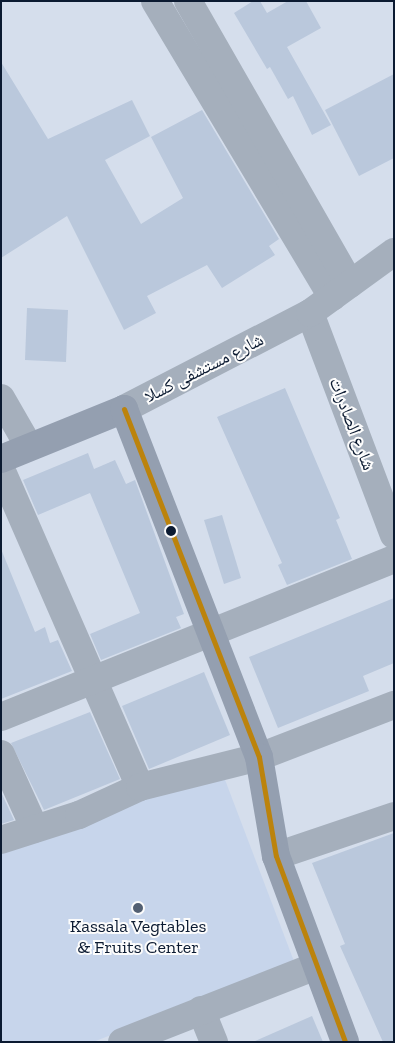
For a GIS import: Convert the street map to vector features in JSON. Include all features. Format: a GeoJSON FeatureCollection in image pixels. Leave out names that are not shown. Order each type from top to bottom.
{"type":"FeatureCollection","features":[{"type":"Feature","properties":{"kind":"main road","name":"شارع مستشفى كسلا"},"geometry":{"type":"LineString","coordinates":[[1,459],[28,445],[124,409]]}},
{"type":"Feature","properties":{"kind":"main road"},"geometry":{"type":"LineString","coordinates":[[124,409],[207,632],[259,757],[276,856],[346,1042]]}},
{"type":"Feature","properties":{"kind":"street"},"geometry":{"type":"LineString","coordinates":[[155,1],[341,291]]}},
{"type":"Feature","properties":{"kind":"street"},"geometry":{"type":"LineString","coordinates":[[188,1],[341,291]]}},
{"type":"Feature","properties":{"kind":"street","name":"شارع مستشفى كسلا"},"geometry":{"type":"LineString","coordinates":[[124,409],[310,313],[394,252]]}},
{"type":"Feature","properties":{"kind":"street","name":"شارع الصادرات"},"geometry":{"type":"LineString","coordinates":[[310,313],[394,535]]}},
{"type":"Feature","properties":{"kind":"street"},"geometry":{"type":"LineString","coordinates":[[1,398],[28,445]]}},
{"type":"Feature","properties":{"kind":"street"},"geometry":{"type":"LineString","coordinates":[[1,469],[96,681],[140,788]]}},
{"type":"Feature","properties":{"kind":"street"},"geometry":{"type":"LineString","coordinates":[[1,717],[96,681],[207,632],[394,559]]}},
{"type":"Feature","properties":{"kind":"street"},"geometry":{"type":"LineString","coordinates":[[1,840],[35,829],[140,788],[259,757],[394,705]]}},
{"type":"Feature","properties":{"kind":"street"},"geometry":{"type":"LineString","coordinates":[[1,754],[35,829]]}},
{"type":"Feature","properties":{"kind":"street"},"geometry":{"type":"LineString","coordinates":[[276,856],[394,816]]}},
{"type":"Feature","properties":{"kind":"street"},"geometry":{"type":"LineString","coordinates":[[122,1042],[316,966]]}},
{"type":"Feature","properties":{"kind":"street"},"geometry":{"type":"LineString","coordinates":[[201,1010],[214,1042]]}},
{"type":"Feature","properties":{"kind":"shaded area","name":"Kassala Vegtables & Fruits Center"},"geometry":{"type":"Polygon","coordinates":[[[219,764],[295,964],[93,1042],[1,1042],[1,852],[219,764]]]}},
{"type":"Feature","properties":{"kind":"building"},"geometry":{"type":"Polygon","coordinates":[[[253,1],[260,1],[267,13],[288,1],[306,1],[321,28],[287,47],[331,125],[312,135],[293,96],[288,99],[270,67],[267,69],[234,13],[253,1]]]}},
{"type":"Feature","properties":{"kind":"building"},"geometry":{"type":"Polygon","coordinates":[[[1,62],[48,139],[132,100],[150,136],[105,160],[141,224],[183,198],[151,137],[202,110],[279,239],[269,246],[275,255],[222,288],[207,265],[147,296],[156,313],[124,330],[67,216],[1,258],[1,62]]]}},
{"type":"Feature","properties":{"kind":"building"},"geometry":{"type":"Polygon","coordinates":[[[394,74],[394,158],[359,176],[325,110],[394,74]]]}},
{"type":"Feature","properties":{"kind":"building"},"geometry":{"type":"Polygon","coordinates":[[[27,308],[68,310],[66,362],[25,360],[27,308]]]}},
{"type":"Feature","properties":{"kind":"building"},"geometry":{"type":"Polygon","coordinates":[[[285,388],[340,518],[336,520],[352,559],[287,585],[278,565],[282,563],[217,417],[285,388]]]}},
{"type":"Feature","properties":{"kind":"building"},"geometry":{"type":"Polygon","coordinates":[[[88,453],[94,469],[115,460],[126,484],[135,480],[184,614],[176,617],[181,628],[101,660],[90,634],[140,613],[90,493],[38,515],[23,480],[88,453]]]}},
{"type":"Feature","properties":{"kind":"building"},"geometry":{"type":"Polygon","coordinates":[[[222,515],[241,578],[224,584],[204,520],[222,515]]]}},
{"type":"Feature","properties":{"kind":"building"},"geometry":{"type":"Polygon","coordinates":[[[1,549],[35,632],[45,627],[50,643],[58,640],[72,671],[1,699],[1,549]]]}},
{"type":"Feature","properties":{"kind":"building"},"geometry":{"type":"Polygon","coordinates":[[[394,598],[394,663],[363,676],[369,691],[278,728],[249,657],[394,598]]]}},
{"type":"Feature","properties":{"kind":"building"},"geometry":{"type":"Polygon","coordinates":[[[204,672],[230,735],[149,769],[122,706],[204,672]]]}},
{"type":"Feature","properties":{"kind":"building"},"geometry":{"type":"Polygon","coordinates":[[[90,712],[120,779],[44,810],[11,743],[90,712]]]}},
{"type":"Feature","properties":{"kind":"building"},"geometry":{"type":"Polygon","coordinates":[[[1,792],[14,820],[1,824],[1,792]]]}},
{"type":"Feature","properties":{"kind":"building"},"geometry":{"type":"Polygon","coordinates":[[[394,833],[394,1042],[383,1042],[340,946],[345,944],[312,863],[394,833]]]}},
{"type":"Feature","properties":{"kind":"building"},"geometry":{"type":"Polygon","coordinates":[[[312,1016],[323,1042],[253,1042],[312,1016]]]}},
{"type":"Feature","properties":{"kind":"transit line"},"geometry":{"type":"LineString","coordinates":[[124,409],[259,757],[276,856],[345,1042]]}},
{"type":"Feature","properties":{"kind":"place","name":"Kassala Vegtables & Fruits Center"},"geometry":{"type":"Point","coordinates":[138,908]}}]}
